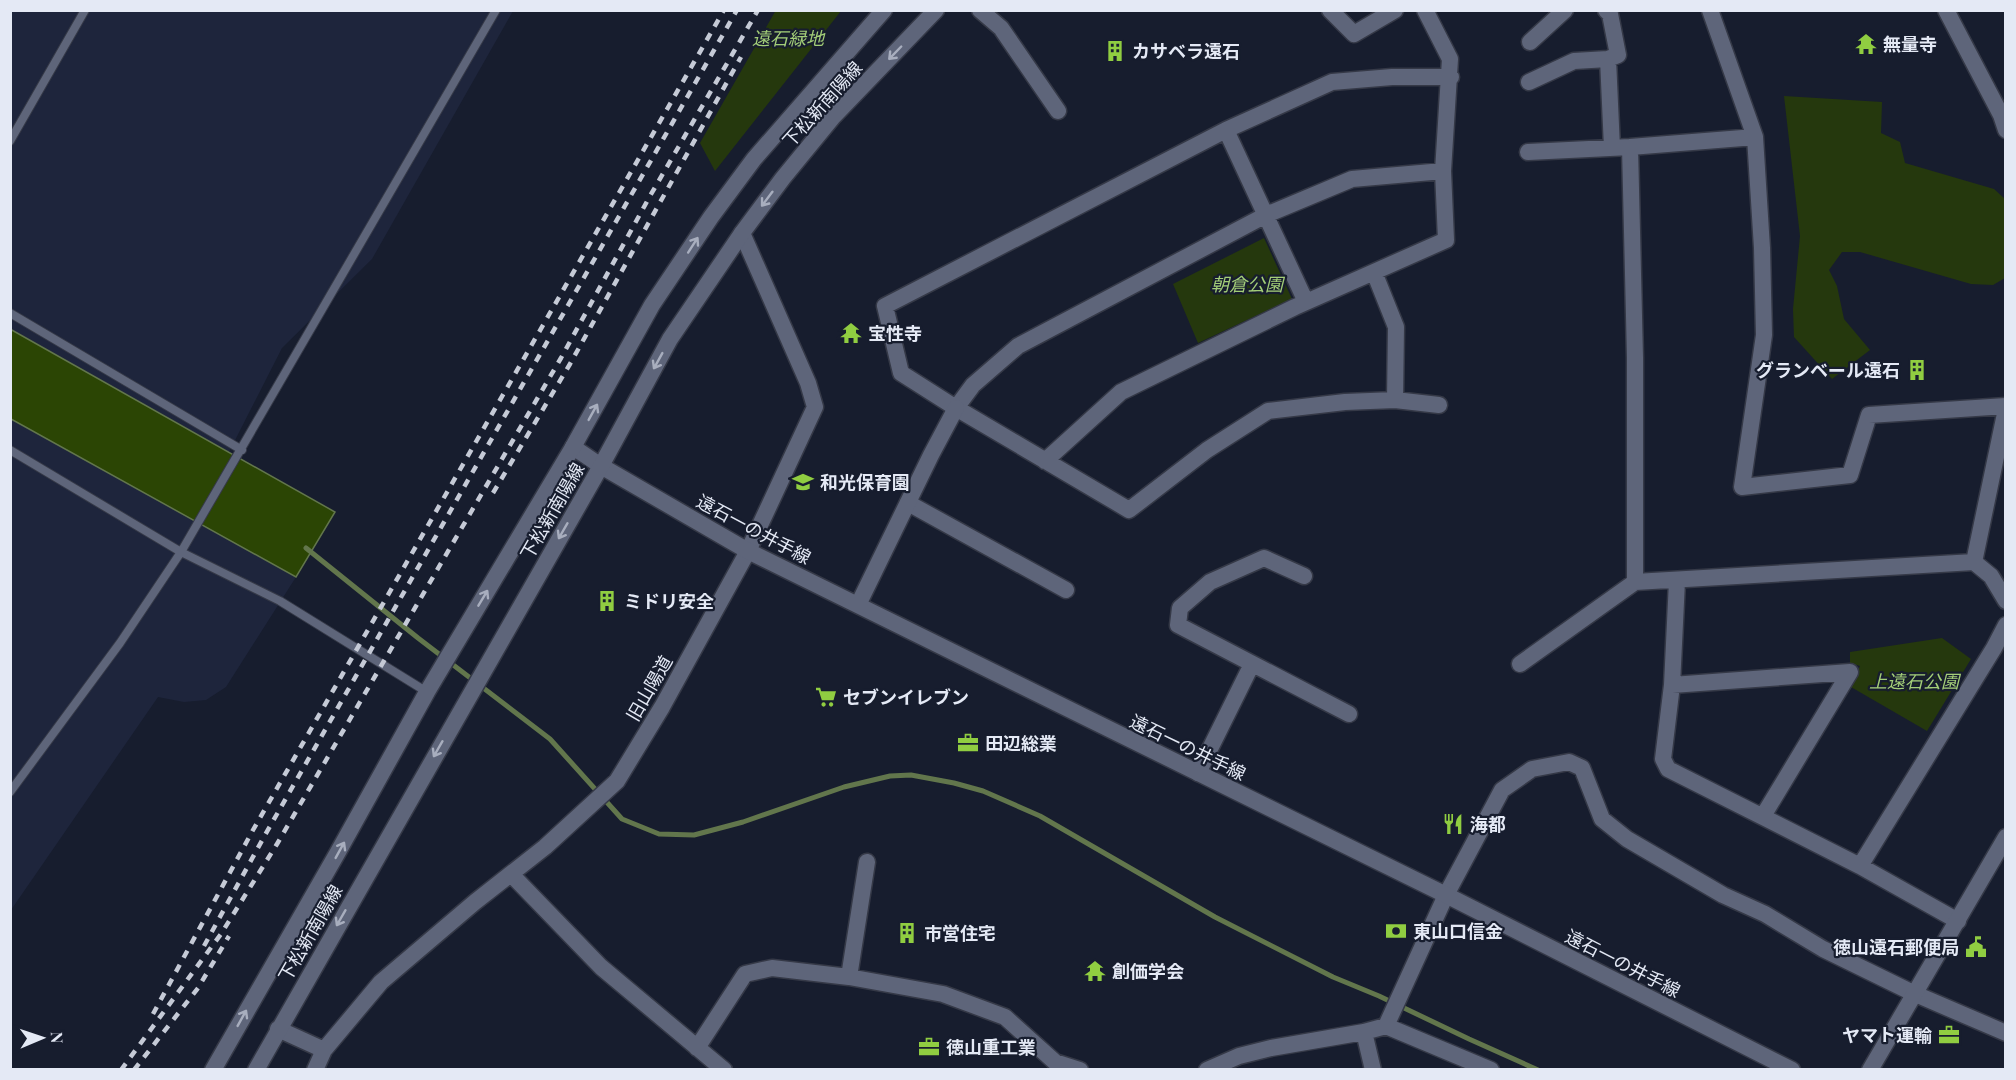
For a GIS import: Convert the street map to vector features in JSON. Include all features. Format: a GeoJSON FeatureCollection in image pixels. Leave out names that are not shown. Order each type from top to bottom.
{"type":"FeatureCollection","features":[{"type":"Feature","properties":{"kind":"street","name":"下松新南陽線"},"geometry":{"type":"LineString","coordinates":[[213,1070],[339,852],[427,692],[573,447],[652,305],[753,159],[884,10]]}},
{"type":"Feature","properties":{"kind":"street","name":"下松新南陽線"},"geometry":{"type":"LineString","coordinates":[[256,1070],[601,466],[670,339],[742,233],[783,178],[833,117],[936,10]]}},
{"type":"Feature","properties":{"kind":"street"},"geometry":{"type":"LineString","coordinates":[[980,10],[1001,28],[1058,111]]}},
{"type":"Feature","properties":{"kind":"street"},"geometry":{"type":"LineString","coordinates":[[1330,10],[1354,34],[1395,10]]}},
{"type":"Feature","properties":{"kind":"street"},"geometry":{"type":"LineString","coordinates":[[1045,461],[1120,392],[1306,302],[1446,240],[1443,171],[1450,77],[1449,59],[1425,10]]}},
{"type":"Feature","properties":{"kind":"street"},"geometry":{"type":"LineString","coordinates":[[1530,42],[1565,10]]}},
{"type":"Feature","properties":{"kind":"street"},"geometry":{"type":"LineString","coordinates":[[1529,82],[1574,61],[1608,59],[1618,55],[1610,14],[1606,10]]}},
{"type":"Feature","properties":{"kind":"street"},"geometry":{"type":"LineString","coordinates":[[1710,10],[1755,137],[1762,248],[1764,335],[1742,488],[1850,476],[1869,415],[2006,408],[1974,562]]}},
{"type":"Feature","properties":{"kind":"street"},"geometry":{"type":"LineString","coordinates":[[1946,10],[2001,115],[2006,130]]}},
{"type":"Feature","properties":{"kind":"street"},"geometry":{"type":"LineString","coordinates":[[1608,59],[1611,148]]}},
{"type":"Feature","properties":{"kind":"street"},"geometry":{"type":"LineString","coordinates":[[1439,405],[1395,400],[1346,402],[1268,411],[1207,450],[1129,510],[901,373],[885,306],[1226,130],[1332,82],[1392,77],[1450,77]]}},
{"type":"Feature","properties":{"kind":"street"},"geometry":{"type":"LineString","coordinates":[[1226,130],[1306,302]]}},
{"type":"Feature","properties":{"kind":"street"},"geometry":{"type":"LineString","coordinates":[[1528,152],[1755,137]]}},
{"type":"Feature","properties":{"kind":"street"},"geometry":{"type":"LineString","coordinates":[[1630,147],[1635,358],[1635,582]]}},
{"type":"Feature","properties":{"kind":"street"},"geometry":{"type":"LineString","coordinates":[[858,605],[956,408],[973,385],[1018,346],[1266,215],[1352,179],[1443,171]]}},
{"type":"Feature","properties":{"kind":"street","name":"旧山陽道"},"geometry":{"type":"LineString","coordinates":[[315,1070],[324,1050],[381,982],[545,847],[617,781],[667,697],[748,551],[815,407],[808,382],[742,233]]}},
{"type":"Feature","properties":{"kind":"street"},"geometry":{"type":"LineString","coordinates":[[1374,272],[1396,327],[1395,400]]}},
{"type":"Feature","properties":{"kind":"street","name":"遠石一の井手線"},"geometry":{"type":"LineString","coordinates":[[573,447],[601,466],[748,551],[1446,895],[1792,1070]]}},
{"type":"Feature","properties":{"kind":"street"},"geometry":{"type":"LineString","coordinates":[[908,503],[1066,590]]}},
{"type":"Feature","properties":{"kind":"street"},"geometry":{"type":"LineString","coordinates":[[1304,576],[1264,558],[1210,582],[1180,608],[1178,626],[1349,714]]}},
{"type":"Feature","properties":{"kind":"street"},"geometry":{"type":"LineString","coordinates":[[1520,664],[1635,582],[1974,562],[1991,576],[2006,601]]}},
{"type":"Feature","properties":{"kind":"street"},"geometry":{"type":"LineString","coordinates":[[1677,581],[1672,685],[1663,759],[1668,769],[1860,866],[1958,921]]}},
{"type":"Feature","properties":{"kind":"street"},"geometry":{"type":"LineString","coordinates":[[1860,866],[2006,625]]}},
{"type":"Feature","properties":{"kind":"street"},"geometry":{"type":"LineString","coordinates":[[1198,773],[1252,664]]}},
{"type":"Feature","properties":{"kind":"street"},"geometry":{"type":"LineString","coordinates":[[1672,685],[1850,672],[1763,816]]}},
{"type":"Feature","properties":{"kind":"street"},"geometry":{"type":"LineString","coordinates":[[1386,1026],[1446,895],[1502,790],[1532,769],[1569,762],[1582,768],[1602,819],[1627,839],[1723,895],[1765,914],[1823,949],[1913,993],[2006,1033]]}},
{"type":"Feature","properties":{"kind":"street"},"geometry":{"type":"LineString","coordinates":[[1870,1070],[2006,837]]}},
{"type":"Feature","properties":{"kind":"street"},"geometry":{"type":"LineString","coordinates":[[849,977],[867,862]]}},
{"type":"Feature","properties":{"kind":"street"},"geometry":{"type":"LineString","coordinates":[[511,874],[601,967],[724,1070]]}},
{"type":"Feature","properties":{"kind":"street"},"geometry":{"type":"LineString","coordinates":[[697,1048],[744,974],[772,968],[849,977],[943,994],[1005,1017],[1056,1062],[1080,1070]]}},
{"type":"Feature","properties":{"kind":"street"},"geometry":{"type":"LineString","coordinates":[[1207,1070],[1239,1056],[1271,1048],[1386,1026],[1491,1070]]}},
{"type":"Feature","properties":{"kind":"street"},"geometry":{"type":"LineString","coordinates":[[278,1029],[324,1050]]}},
{"type":"Feature","properties":{"kind":"street"},"geometry":{"type":"LineString","coordinates":[[1364,1032],[1373,1070]]}},
{"type":"Feature","properties":{"kind":"lane"},"geometry":{"type":"LineString","coordinates":[[10,141],[85,10]]}},
{"type":"Feature","properties":{"kind":"lane"},"geometry":{"type":"LineString","coordinates":[[10,792],[120,643],[181,552],[496,10]]}},
{"type":"Feature","properties":{"kind":"lane"},"geometry":{"type":"LineString","coordinates":[[10,313],[242,450]]}},
{"type":"Feature","properties":{"kind":"lane"},"geometry":{"type":"LineString","coordinates":[[10,450],[181,552],[280,602],[427,692]]}},
{"type":"Feature","properties":{"kind":"shaded area"},"geometry":{"type":"Polygon","coordinates":[[[11,11],[513,11],[372,259],[282,348],[229,452],[11,329],[11,11]]]}},
{"type":"Feature","properties":{"kind":"shaded area"},"geometry":{"type":"Polygon","coordinates":[[[10,329],[335,512],[296,577],[11,419],[10,329]]]}},
{"type":"Feature","properties":{"kind":"shaded area"},"geometry":{"type":"Polygon","coordinates":[[[11,419],[296,577],[226,687],[206,700],[184,702],[158,697],[11,910],[11,419]]]}},
{"type":"Feature","properties":{"kind":"green space","name":"遠石緑地"},"geometry":{"type":"Polygon","coordinates":[[[776,10],[841,11],[715,171],[700,143],[776,10]]]}},
{"type":"Feature","properties":{"kind":"green space"},"geometry":{"type":"Polygon","coordinates":[[[1784,96],[1882,102],[1881,133],[1900,142],[1905,163],[1994,189],[2005,199],[2005,278],[1993,285],[1971,284],[1860,252],[1842,252],[1829,270],[1837,286],[1844,319],[1870,350],[1832,379],[1794,337],[1793,309],[1800,236],[1784,96]]]}},
{"type":"Feature","properties":{"kind":"green space","name":"朝倉公園"},"geometry":{"type":"Polygon","coordinates":[[[1264,238],[1292,299],[1198,343],[1173,284],[1264,238]]]}},
{"type":"Feature","properties":{"kind":"green space","name":"上遠石公園"},"geometry":{"type":"Polygon","coordinates":[[[1942,638],[1971,659],[1927,731],[1851,687],[1860,666],[1850,663],[1850,652],[1942,638]]]}},
{"type":"Feature","properties":{"kind":"waterway"},"geometry":{"type":"LineString","coordinates":[[306,548],[418,638],[550,739],[622,819],[659,834],[694,835],[743,822],[844,787],[890,776],[911,775],[954,783],[983,791],[1040,816],[1215,917],[1333,977],[1538,1070]]}},
{"type":"Feature","properties":{"kind":"railway"},"geometry":{"type":"LineString","coordinates":[[153,1014],[253,830],[724,10]]}},
{"type":"Feature","properties":{"kind":"railway"},"geometry":{"type":"LineString","coordinates":[[204,946],[265,835],[737,10]]}},
{"type":"Feature","properties":{"kind":"railway"},"geometry":{"type":"LineString","coordinates":[[121,1070],[221,934],[277,844],[561,358],[650,196],[758,10]]}},
{"type":"Feature","properties":{"kind":"railway"},"geometry":{"type":"LineString","coordinates":[[493,493],[570,364],[741,57]]}},
{"type":"Feature","properties":{"kind":"railway"},"geometry":{"type":"LineString","coordinates":[[134,1070],[198,988],[229,936]]}},
{"type":"Feature","properties":{"kind":"place","name":"無量寺"},"geometry":{"type":"Point","coordinates":[1866,44]}},
{"type":"Feature","properties":{"kind":"place","name":"カサベラ遠石"},"geometry":{"type":"Point","coordinates":[1115,51]}},
{"type":"Feature","properties":{"kind":"place","name":"宝性寺"},"geometry":{"type":"Point","coordinates":[851,333]}},
{"type":"Feature","properties":{"kind":"place","name":"グランベール遠石"},"geometry":{"type":"Point","coordinates":[1917,370]}},
{"type":"Feature","properties":{"kind":"place","name":"和光保育園"},"geometry":{"type":"Point","coordinates":[803,482]}},
{"type":"Feature","properties":{"kind":"place","name":"ミドリ安全"},"geometry":{"type":"Point","coordinates":[607,601]}},
{"type":"Feature","properties":{"kind":"place","name":"セブンイレブン"},"geometry":{"type":"Point","coordinates":[826,697]}},
{"type":"Feature","properties":{"kind":"place","name":"田辺総業"},"geometry":{"type":"Point","coordinates":[968,743]}},
{"type":"Feature","properties":{"kind":"place","name":"海都"},"geometry":{"type":"Point","coordinates":[1453,824]}},
{"type":"Feature","properties":{"kind":"place","name":"東山口信金"},"geometry":{"type":"Point","coordinates":[1396,931]}},
{"type":"Feature","properties":{"kind":"place","name":"市営住宅"},"geometry":{"type":"Point","coordinates":[907,933]}},
{"type":"Feature","properties":{"kind":"place","name":"徳山遠石郵便局"},"geometry":{"type":"Point","coordinates":[1976,947]}},
{"type":"Feature","properties":{"kind":"place","name":"創価学会"},"geometry":{"type":"Point","coordinates":[1095,971]}},
{"type":"Feature","properties":{"kind":"place","name":"ヤマト運輸"},"geometry":{"type":"Point","coordinates":[1949,1035]}},
{"type":"Feature","properties":{"kind":"place","name":"徳山重工業"},"geometry":{"type":"Point","coordinates":[929,1047]}}]}
